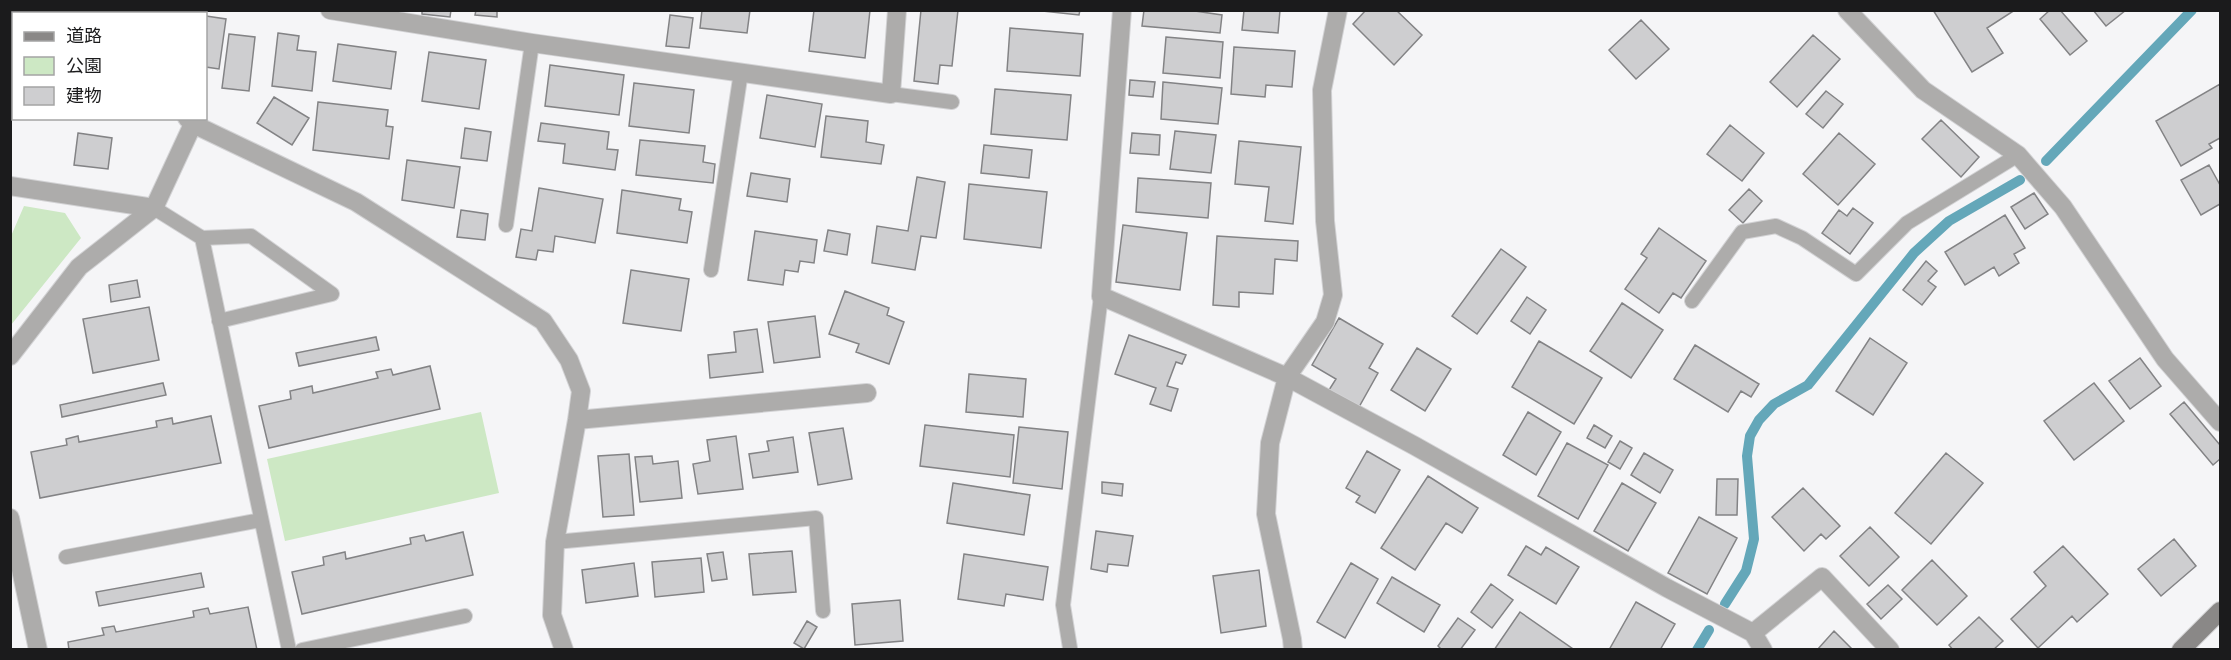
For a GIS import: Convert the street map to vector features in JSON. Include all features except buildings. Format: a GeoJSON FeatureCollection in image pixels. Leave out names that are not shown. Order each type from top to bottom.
{"type":"FeatureCollection","features":[{"type":"Feature","properties":{"kind":"main road"},"geometry":{"type":"LineString","coordinates":[[2181,650],[2220,611]]}},
{"type":"Feature","properties":{"kind":"street"},"geometry":{"type":"LineString","coordinates":[[330,10],[532,43],[891,94],[897,10]]}},
{"type":"Feature","properties":{"kind":"street"},"geometry":{"type":"LineString","coordinates":[[1122,10],[1101,296],[1287,377],[1415,446],[1667,588],[1753,633],[1763,650]]}},
{"type":"Feature","properties":{"kind":"street"},"geometry":{"type":"LineString","coordinates":[[1293,650],[1266,514],[1270,443],[1287,377],[1325,322],[1333,295],[1325,221],[1322,90],[1338,10]]}},
{"type":"Feature","properties":{"kind":"street"},"geometry":{"type":"LineString","coordinates":[[1847,10],[1923,90],[2018,155],[2063,207],[2165,359],[2220,422]]}},
{"type":"Feature","properties":{"kind":"street"},"geometry":{"type":"LineString","coordinates":[[10,356],[79,267],[154,208],[190,121],[356,202],[543,321],[569,360],[581,391],[555,542],[552,615],[564,650]]}},
{"type":"Feature","properties":{"kind":"street"},"geometry":{"type":"LineString","coordinates":[[10,186],[154,208]]}},
{"type":"Feature","properties":{"kind":"street"},"geometry":{"type":"LineString","coordinates":[[577,420],[867,393]]}},
{"type":"Feature","properties":{"kind":"street"},"geometry":{"type":"LineString","coordinates":[[11,525],[38,650]]}},
{"type":"Feature","properties":{"kind":"street"},"geometry":{"type":"LineString","coordinates":[[1753,633],[1822,577],[1890,650]]}},
{"type":"Feature","properties":{"kind":"lane"},"geometry":{"type":"LineString","coordinates":[[506,225],[532,43]]}},
{"type":"Feature","properties":{"kind":"lane"},"geometry":{"type":"LineString","coordinates":[[711,270],[741,72]]}},
{"type":"Feature","properties":{"kind":"lane"},"geometry":{"type":"LineString","coordinates":[[891,94],[952,102]]}},
{"type":"Feature","properties":{"kind":"lane"},"geometry":{"type":"LineString","coordinates":[[1692,301],[1742,232],[1776,226],[1802,238],[1856,274],[1908,223],[2018,155]]}},
{"type":"Feature","properties":{"kind":"lane"},"geometry":{"type":"LineString","coordinates":[[154,208],[201,238],[251,236],[332,294],[219,321]]}},
{"type":"Feature","properties":{"kind":"lane"},"geometry":{"type":"LineString","coordinates":[[201,238],[289,650]]}},
{"type":"Feature","properties":{"kind":"lane"},"geometry":{"type":"LineString","coordinates":[[1070,648],[1064,605],[1101,296]]}},
{"type":"Feature","properties":{"kind":"lane"},"geometry":{"type":"LineString","coordinates":[[555,542],[816,518],[823,611]]}},
{"type":"Feature","properties":{"kind":"lane"},"geometry":{"type":"LineString","coordinates":[[66,557],[261,520]]}},
{"type":"Feature","properties":{"kind":"lane"},"geometry":{"type":"LineString","coordinates":[[302,650],[465,616]]}},
{"type":"Feature","properties":{"kind":"green space"},"geometry":{"type":"Polygon","coordinates":[[[24,206],[65,213],[81,238],[11,325],[11,236],[24,206]]]}},
{"type":"Feature","properties":{"kind":"green space"},"geometry":{"type":"Polygon","coordinates":[[[481,412],[499,493],[285,541],[267,459],[481,412]]]}},
{"type":"Feature","properties":{"kind":"waterway"},"geometry":{"type":"LineString","coordinates":[[2046,161],[2192,10]]}},
{"type":"Feature","properties":{"kind":"waterway"},"geometry":{"type":"LineString","coordinates":[[1725,604],[1746,571],[1754,539],[1747,456],[1750,436],[1759,420],[1774,404],[1808,385],[1914,253],[1949,221],[2020,180]]}},
{"type":"Feature","properties":{"kind":"waterway"},"geometry":{"type":"LineString","coordinates":[[1697,650],[1709,630]]}}]}
